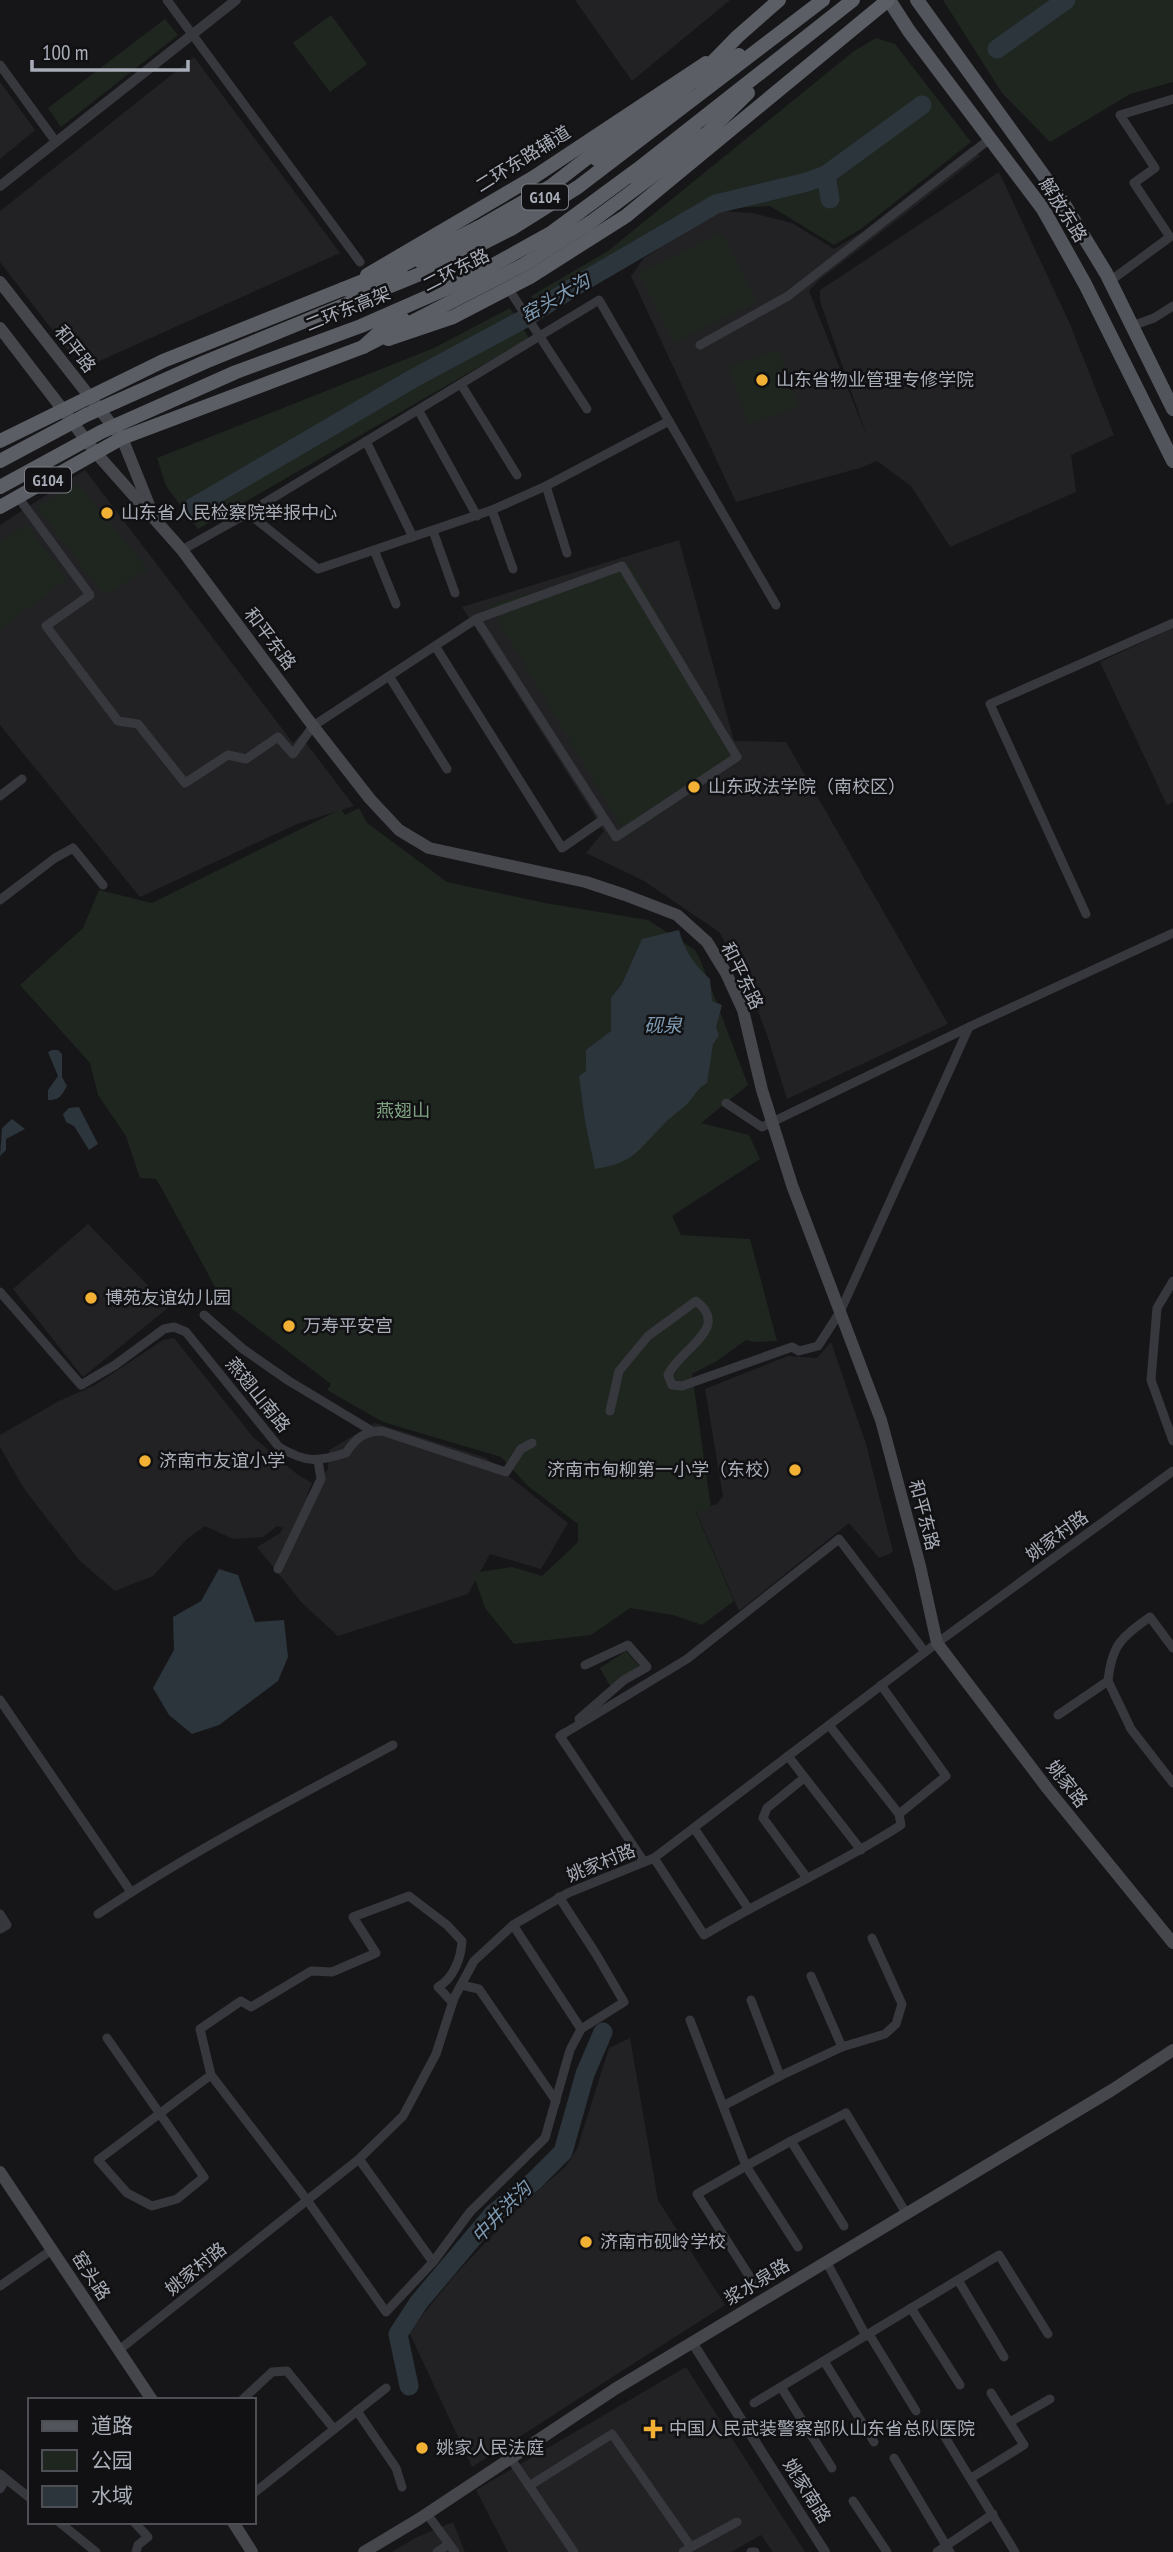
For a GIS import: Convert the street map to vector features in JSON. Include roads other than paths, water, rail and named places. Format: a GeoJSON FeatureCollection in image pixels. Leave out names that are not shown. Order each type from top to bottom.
{"type":"FeatureCollection","features":[{"type":"Feature","properties":{"kind":"highway","name":"二环东路"},"geometry":{"type":"LineString","coordinates":[[0,441],[163,361],[342,289],[361,291],[528,209],[682,96],[719,55],[779,0]]}},
{"type":"Feature","properties":{"kind":"highway","name":"二环东高架"},"geometry":{"type":"LineString","coordinates":[[0,461],[86,415],[205,362],[432,269],[511,229],[578,187],[823,0]]}},
{"type":"Feature","properties":{"kind":"highway","name":"二环东高架"},"geometry":{"type":"LineString","coordinates":[[0,487],[102,432],[236,372],[362,326],[466,280],[551,233],[638,169],[853,0]]}},
{"type":"Feature","properties":{"kind":"highway"},"geometry":{"type":"LineString","coordinates":[[363,347],[453,317],[511,293],[626,216],[888,0]]}},
{"type":"Feature","properties":{"kind":"highway"},"geometry":{"type":"LineString","coordinates":[[342,289],[403,265],[481,226],[540,192],[661,101],[795,23]]}},
{"type":"Feature","properties":{"kind":"highway"},"geometry":{"type":"LineString","coordinates":[[363,347],[523,265],[591,222],[696,143],[805,37]]}},
{"type":"Feature","properties":{"kind":"highway","name":"二环东路辅道"},"geometry":{"type":"LineString","coordinates":[[342,289],[534,177],[719,55]]}},
{"type":"Feature","properties":{"kind":"highway","name":"二环东路"},"geometry":{"type":"LineString","coordinates":[[0,507],[122,438],[363,347],[384,328],[476,283],[551,241],[694,136],[725,134]]}},
{"type":"Feature","properties":{"kind":"main road","name":"解放东路"},"geometry":{"type":"LineString","coordinates":[[888,0],[1043,209],[1065,247],[1173,461]]}},
{"type":"Feature","properties":{"kind":"main road","name":"解放东路"},"geometry":{"type":"LineString","coordinates":[[917,0],[1062,201],[1110,281],[1173,409]]}},
{"type":"Feature","properties":{"kind":"main road","name":"和平路"},"geometry":{"type":"LineString","coordinates":[[0,282],[122,438]]}},
{"type":"Feature","properties":{"kind":"main road"},"geometry":{"type":"LineString","coordinates":[[0,328],[96,453]]}},
{"type":"Feature","properties":{"kind":"main road","name":"和平东路"},"geometry":{"type":"LineString","coordinates":[[122,438],[153,515]]}},
{"type":"Feature","properties":{"kind":"main road","name":"和平东路"},"geometry":{"type":"LineString","coordinates":[[96,453],[182,550],[313,726],[370,799],[399,830],[429,848],[586,882],[677,915],[707,942],[726,973],[743,1010],[762,1090],[792,1185],[881,1420],[920,1566],[937,1643]]}},
{"type":"Feature","properties":{"kind":"main road","name":"姚家路"},"geometry":{"type":"LineString","coordinates":[[937,1643],[1047,1788],[1173,1943]]}},
{"type":"Feature","properties":{"kind":"main road","name":"浆水泉路"},"geometry":{"type":"LineString","coordinates":[[364,2552],[427,2514],[615,2389],[1112,2090],[1173,2050]]}},
{"type":"Feature","properties":{"kind":"main road","name":"窑头路"},"geometry":{"type":"LineString","coordinates":[[0,2172],[151,2398]]}},
{"type":"Feature","properties":{"kind":"main road"},"geometry":{"type":"LineString","coordinates":[[234,2524],[252,2552]]}},
{"type":"Feature","properties":{"kind":"street"},"geometry":{"type":"LineString","coordinates":[[167,0],[360,262]]}},
{"type":"Feature","properties":{"kind":"street"},"geometry":{"type":"LineString","coordinates":[[0,186],[236,0]]}},
{"type":"Feature","properties":{"kind":"street"},"geometry":{"type":"LineString","coordinates":[[0,65],[56,142]]}},
{"type":"Feature","properties":{"kind":"street"},"geometry":{"type":"LineString","coordinates":[[1110,281],[1171,240],[1134,183],[1155,168],[1120,115],[1173,99]]}},
{"type":"Feature","properties":{"kind":"street"},"geometry":{"type":"LineString","coordinates":[[700,345],[788,296],[991,138]]}},
{"type":"Feature","properties":{"kind":"street"},"geometry":{"type":"LineString","coordinates":[[0,193],[50,154],[56,142]]}},
{"type":"Feature","properties":{"kind":"street"},"geometry":{"type":"LineString","coordinates":[[511,293],[586,409]]}},
{"type":"Feature","properties":{"kind":"street"},"geometry":{"type":"LineString","coordinates":[[182,550],[248,513],[599,300],[776,606]]}},
{"type":"Feature","properties":{"kind":"street"},"geometry":{"type":"LineString","coordinates":[[1132,326],[1154,318],[1173,306]]}},
{"type":"Feature","properties":{"kind":"street"},"geometry":{"type":"LineString","coordinates":[[462,386],[517,475]]}},
{"type":"Feature","properties":{"kind":"street"},"geometry":{"type":"LineString","coordinates":[[420,413],[477,516]]}},
{"type":"Feature","properties":{"kind":"street"},"geometry":{"type":"LineString","coordinates":[[248,513],[318,569],[492,510],[546,486],[669,421]]}},
{"type":"Feature","properties":{"kind":"street"},"geometry":{"type":"LineString","coordinates":[[366,441],[413,537]]}},
{"type":"Feature","properties":{"kind":"street"},"geometry":{"type":"LineString","coordinates":[[546,486],[567,553]]}},
{"type":"Feature","properties":{"kind":"street"},"geometry":{"type":"LineString","coordinates":[[18,497],[90,595],[46,626],[118,721],[138,724],[185,783],[228,755],[246,760],[278,737],[293,754],[313,726],[476,619],[622,566],[737,757],[616,837],[476,619]]}},
{"type":"Feature","properties":{"kind":"street"},"geometry":{"type":"LineString","coordinates":[[492,510],[513,569]]}},
{"type":"Feature","properties":{"kind":"street"},"geometry":{"type":"LineString","coordinates":[[433,530],[455,593]]}},
{"type":"Feature","properties":{"kind":"street"},"geometry":{"type":"LineString","coordinates":[[374,550],[396,604]]}},
{"type":"Feature","properties":{"kind":"street"},"geometry":{"type":"LineString","coordinates":[[1086,914],[990,704],[1173,623]]}},
{"type":"Feature","properties":{"kind":"street"},"geometry":{"type":"LineString","coordinates":[[437,649],[562,848],[604,819]]}},
{"type":"Feature","properties":{"kind":"street"},"geometry":{"type":"LineString","coordinates":[[389,676],[447,769]]}},
{"type":"Feature","properties":{"kind":"street"},"geometry":{"type":"LineString","coordinates":[[0,796],[22,779]]}},
{"type":"Feature","properties":{"kind":"street"},"geometry":{"type":"LineString","coordinates":[[0,900],[73,848],[103,885]]}},
{"type":"Feature","properties":{"kind":"street"},"geometry":{"type":"LineString","coordinates":[[726,1103],[762,1127],[1173,933]]}},
{"type":"Feature","properties":{"kind":"street"},"geometry":{"type":"LineString","coordinates":[[610,1411],[619,1371],[648,1336],[696,1301],[705,1308],[710,1320],[708,1329],[673,1363],[668,1375],[672,1385],[682,1386],[792,1347],[799,1351],[818,1346],[840,1312],[969,1027]]}},
{"type":"Feature","properties":{"kind":"street"},"geometry":{"type":"LineString","coordinates":[[1173,1281],[1157,1308],[1151,1380],[1173,1441]]}},
{"type":"Feature","properties":{"kind":"street","name":"燕翅山南路"},"geometry":{"type":"LineString","coordinates":[[0,1292],[81,1385],[115,1365],[164,1329],[174,1326],[186,1332],[279,1447],[296,1457],[318,1460]]}},
{"type":"Feature","properties":{"kind":"street"},"geometry":{"type":"LineString","coordinates":[[204,1315],[243,1349],[289,1381],[373,1431]]}},
{"type":"Feature","properties":{"kind":"street"},"geometry":{"type":"LineString","coordinates":[[278,1569],[321,1479],[318,1460],[346,1453],[356,1439],[373,1431],[382,1431],[506,1472],[521,1449],[532,1443]]}},
{"type":"Feature","properties":{"kind":"street","name":"姚家村路"},"geometry":{"type":"LineString","coordinates":[[119,2350],[359,2159],[403,2116],[436,2054],[452,2002],[474,1961],[513,1925],[559,1897],[654,1858],[937,1643],[1173,1471]]}},
{"type":"Feature","properties":{"kind":"street"},"geometry":{"type":"LineString","coordinates":[[560,1736],[687,1659],[839,1539],[925,1652]]}},
{"type":"Feature","properties":{"kind":"street"},"geometry":{"type":"LineString","coordinates":[[1173,1648],[1150,1617],[1120,1639],[1110,1666],[1108,1681],[1131,1729],[1173,1783]]}},
{"type":"Feature","properties":{"kind":"street"},"geometry":{"type":"LineString","coordinates":[[560,1736],[624,1680],[647,1667],[628,1645],[585,1665]]}},
{"type":"Feature","properties":{"kind":"street"},"geometry":{"type":"LineString","coordinates":[[1058,1714],[1108,1681]]}},
{"type":"Feature","properties":{"kind":"street"},"geometry":{"type":"LineString","coordinates":[[881,1685],[946,1776],[899,1814]]}},
{"type":"Feature","properties":{"kind":"street"},"geometry":{"type":"LineString","coordinates":[[0,1700],[131,1892]]}},
{"type":"Feature","properties":{"kind":"street"},"geometry":{"type":"LineString","coordinates":[[654,1858],[704,1935],[748,1908],[861,1850],[901,1825],[899,1814],[830,1724]]}},
{"type":"Feature","properties":{"kind":"street"},"geometry":{"type":"LineString","coordinates":[[560,1736],[644,1863]]}},
{"type":"Feature","properties":{"kind":"street"},"geometry":{"type":"LineString","coordinates":[[98,1914],[236,1830],[393,1745]]}},
{"type":"Feature","properties":{"kind":"street"},"geometry":{"type":"LineString","coordinates":[[789,1756],[861,1850]]}},
{"type":"Feature","properties":{"kind":"street"},"geometry":{"type":"LineString","coordinates":[[804,1778],[767,1808],[763,1818],[807,1878]]}},
{"type":"Feature","properties":{"kind":"street"},"geometry":{"type":"LineString","coordinates":[[694,1828],[748,1908]]}},
{"type":"Feature","properties":{"kind":"street"},"geometry":{"type":"LineString","coordinates":[[452,2002],[438,1987],[445,1983],[461,1957],[462,1941],[447,1925],[409,1896],[353,1917],[376,1953],[331,1972],[311,1971],[251,2007],[241,2001],[200,2029],[211,2075],[307,2200],[386,2312],[433,2262],[470,2212],[545,2138],[570,2050],[581,2029],[624,2002],[559,1897]]}},
{"type":"Feature","properties":{"kind":"street"},"geometry":{"type":"LineString","coordinates":[[0,1914],[7,1924],[0,1929]]}},
{"type":"Feature","properties":{"kind":"street"},"geometry":{"type":"LineString","coordinates":[[513,1925],[581,2029]]}},
{"type":"Feature","properties":{"kind":"street"},"geometry":{"type":"LineString","coordinates":[[723,2106],[842,2047],[886,2034],[896,2024],[902,2004],[872,1938]]}},
{"type":"Feature","properties":{"kind":"street"},"geometry":{"type":"LineString","coordinates":[[811,1976],[842,2047]]}},
{"type":"Feature","properties":{"kind":"street"},"geometry":{"type":"LineString","coordinates":[[461,1985],[479,1989],[556,2101]]}},
{"type":"Feature","properties":{"kind":"street"},"geometry":{"type":"LineString","coordinates":[[751,2000],[780,2076]]}},
{"type":"Feature","properties":{"kind":"street"},"geometry":{"type":"LineString","coordinates":[[690,2020],[746,2166],[798,2247]]}},
{"type":"Feature","properties":{"kind":"street"},"geometry":{"type":"LineString","coordinates":[[107,2038],[160,2113],[204,2177],[177,2199],[152,2206],[127,2193],[98,2160],[160,2113],[211,2075]]}},
{"type":"Feature","properties":{"kind":"street"},"geometry":{"type":"LineString","coordinates":[[754,2285],[697,2194],[846,2113],[906,2213]]}},
{"type":"Feature","properties":{"kind":"street"},"geometry":{"type":"LineString","coordinates":[[791,2141],[844,2226]]}},
{"type":"Feature","properties":{"kind":"street"},"geometry":{"type":"LineString","coordinates":[[359,2159],[433,2262]]}},
{"type":"Feature","properties":{"kind":"street"},"geometry":{"type":"LineString","coordinates":[[0,2286],[53,2249]]}},
{"type":"Feature","properties":{"kind":"street"},"geometry":{"type":"LineString","coordinates":[[754,2403],[999,2255],[1048,2334]]}},
{"type":"Feature","properties":{"kind":"street"},"geometry":{"type":"LineString","coordinates":[[826,2261],[867,2335],[916,2411]]}},
{"type":"Feature","properties":{"kind":"street"},"geometry":{"type":"LineString","coordinates":[[958,2280],[1004,2357]]}},
{"type":"Feature","properties":{"kind":"street"},"geometry":{"type":"LineString","coordinates":[[911,2308],[960,2385]]}},
{"type":"Feature","properties":{"kind":"street","name":"姚家南路"},"geometry":{"type":"LineString","coordinates":[[692,2342],[825,2552]]}},
{"type":"Feature","properties":{"kind":"street"},"geometry":{"type":"LineString","coordinates":[[824,2361],[874,2442]]}},
{"type":"Feature","properties":{"kind":"street"},"geometry":{"type":"LineString","coordinates":[[244,2398],[272,2372],[287,2371],[334,2429]]}},
{"type":"Feature","properties":{"kind":"street"},"geometry":{"type":"LineString","coordinates":[[780,2387],[832,2468]]}},
{"type":"Feature","properties":{"kind":"street"},"geometry":{"type":"LineString","coordinates":[[256,2491],[386,2388]]}},
{"type":"Feature","properties":{"kind":"street"},"geometry":{"type":"LineString","coordinates":[[971,2478],[1024,2445],[991,2393]]}},
{"type":"Feature","properties":{"kind":"street"},"geometry":{"type":"LineString","coordinates":[[1010,2422],[1050,2399]]}},
{"type":"Feature","properties":{"kind":"street"},"geometry":{"type":"LineString","coordinates":[[357,2411],[396,2468],[402,2487]]}},
{"type":"Feature","properties":{"kind":"street"},"geometry":{"type":"LineString","coordinates":[[937,2424],[1015,2552]]}},
{"type":"Feature","properties":{"kind":"street"},"geometry":{"type":"LineString","coordinates":[[529,2486],[612,2434],[687,2550],[737,2522]]}},
{"type":"Feature","properties":{"kind":"street"},"geometry":{"type":"LineString","coordinates":[[894,2458],[948,2549]]}},
{"type":"Feature","properties":{"kind":"street"},"geometry":{"type":"LineString","coordinates":[[511,2459],[574,2552]]}},
{"type":"Feature","properties":{"kind":"street"},"geometry":{"type":"LineString","coordinates":[[0,2488],[3,2477],[28,2496]]}},
{"type":"Feature","properties":{"kind":"street"},"geometry":{"type":"LineString","coordinates":[[853,2501],[887,2552]]}},
{"type":"Feature","properties":{"kind":"street"},"geometry":{"type":"LineString","coordinates":[[427,2514],[452,2548],[438,2552]]}},
{"type":"Feature","properties":{"kind":"street"},"geometry":{"type":"LineString","coordinates":[[937,2552],[948,2549],[993,2514]]}},
{"type":"Feature","properties":{"kind":"street"},"geometry":{"type":"LineString","coordinates":[[62,2524],[96,2552]]}},
{"type":"Feature","properties":{"kind":"street"},"geometry":{"type":"LineString","coordinates":[[136,2524],[148,2537],[138,2545],[136,2552]]}},
{"type":"Feature","properties":{"kind":"water","name":"砚泉"},"geometry":{"type":"Polygon","coordinates":[[[679,930],[691,957],[710,979],[712,1001],[722,1005],[716,1027],[719,1035],[713,1044],[707,1083],[634,1154],[618,1163],[595,1169],[579,1076],[586,1071],[586,1050],[611,1031],[611,998],[622,984],[642,939],[679,930]]]}},
{"type":"Feature","properties":{"kind":"water"},"geometry":{"type":"Polygon","coordinates":[[[58,1050],[62,1054],[62,1077],[67,1086],[60,1097],[48,1100],[48,1090],[58,1076],[48,1052],[58,1050]]]}},
{"type":"Feature","properties":{"kind":"water"},"geometry":{"type":"Polygon","coordinates":[[[79,1107],[98,1144],[89,1150],[74,1126],[66,1122],[63,1114],[69,1108],[79,1107]]]}},
{"type":"Feature","properties":{"kind":"water"},"geometry":{"type":"Polygon","coordinates":[[[12,1119],[25,1129],[6,1139],[6,1150],[0,1156],[2,1128],[12,1119]]]}},
{"type":"Feature","properties":{"kind":"water"},"geometry":{"type":"Polygon","coordinates":[[[219,1569],[238,1575],[255,1622],[284,1620],[288,1657],[278,1681],[219,1725],[192,1734],[169,1715],[153,1688],[174,1650],[173,1617],[201,1601],[219,1569]]]}},
{"type":"Feature","properties":{"kind":"waterway","name":"窑头大沟"},"geometry":{"type":"LineString","coordinates":[[997,49],[1066,0]]}},
{"type":"Feature","properties":{"kind":"waterway","name":"窑头大沟"},"geometry":{"type":"LineString","coordinates":[[192,508],[414,378],[522,320],[716,204],[826,175],[922,105]]}},
{"type":"Feature","properties":{"kind":"waterway"},"geometry":{"type":"LineString","coordinates":[[826,175],[830,199]]}},
{"type":"Feature","properties":{"kind":"waterway","name":"中井洪沟"},"geometry":{"type":"LineString","coordinates":[[409,2386],[398,2334],[419,2302],[493,2214],[534,2181],[563,2152],[585,2074],[603,2032]]}},
{"type":"Feature","properties":{"kind":"place","name":"山东省物业管理专修学院"},"geometry":{"type":"Point","coordinates":[762,380]}},
{"type":"Feature","properties":{"kind":"place","name":"山东省人民检察院举报中心"},"geometry":{"type":"Point","coordinates":[107,513]}},
{"type":"Feature","properties":{"kind":"place","name":"山东政法学院（南校区）"},"geometry":{"type":"Point","coordinates":[694,787]}},
{"type":"Feature","properties":{"kind":"place","name":"博苑友谊幼儿园"},"geometry":{"type":"Point","coordinates":[91,1298]}},
{"type":"Feature","properties":{"kind":"place","name":"万寿平安宫"},"geometry":{"type":"Point","coordinates":[289,1326]}},
{"type":"Feature","properties":{"kind":"place","name":"济南市友谊小学"},"geometry":{"type":"Point","coordinates":[145,1461]}},
{"type":"Feature","properties":{"kind":"place","name":"济南市甸柳第一小学（东校）"},"geometry":{"type":"Point","coordinates":[795,1470]}},
{"type":"Feature","properties":{"kind":"place","name":"济南市砚岭学校"},"geometry":{"type":"Point","coordinates":[586,2242]}},
{"type":"Feature","properties":{"kind":"place","name":"中国人民武装警察部队山东省总队医院"},"geometry":{"type":"Point","coordinates":[653,2429]}},
{"type":"Feature","properties":{"kind":"place","name":"姚家人民法庭"},"geometry":{"type":"Point","coordinates":[422,2448]}},
{"type":"Feature","properties":{"kind":"park label","name":"燕翅山"},"geometry":{"type":"Point","coordinates":[403,1111]}}]}
